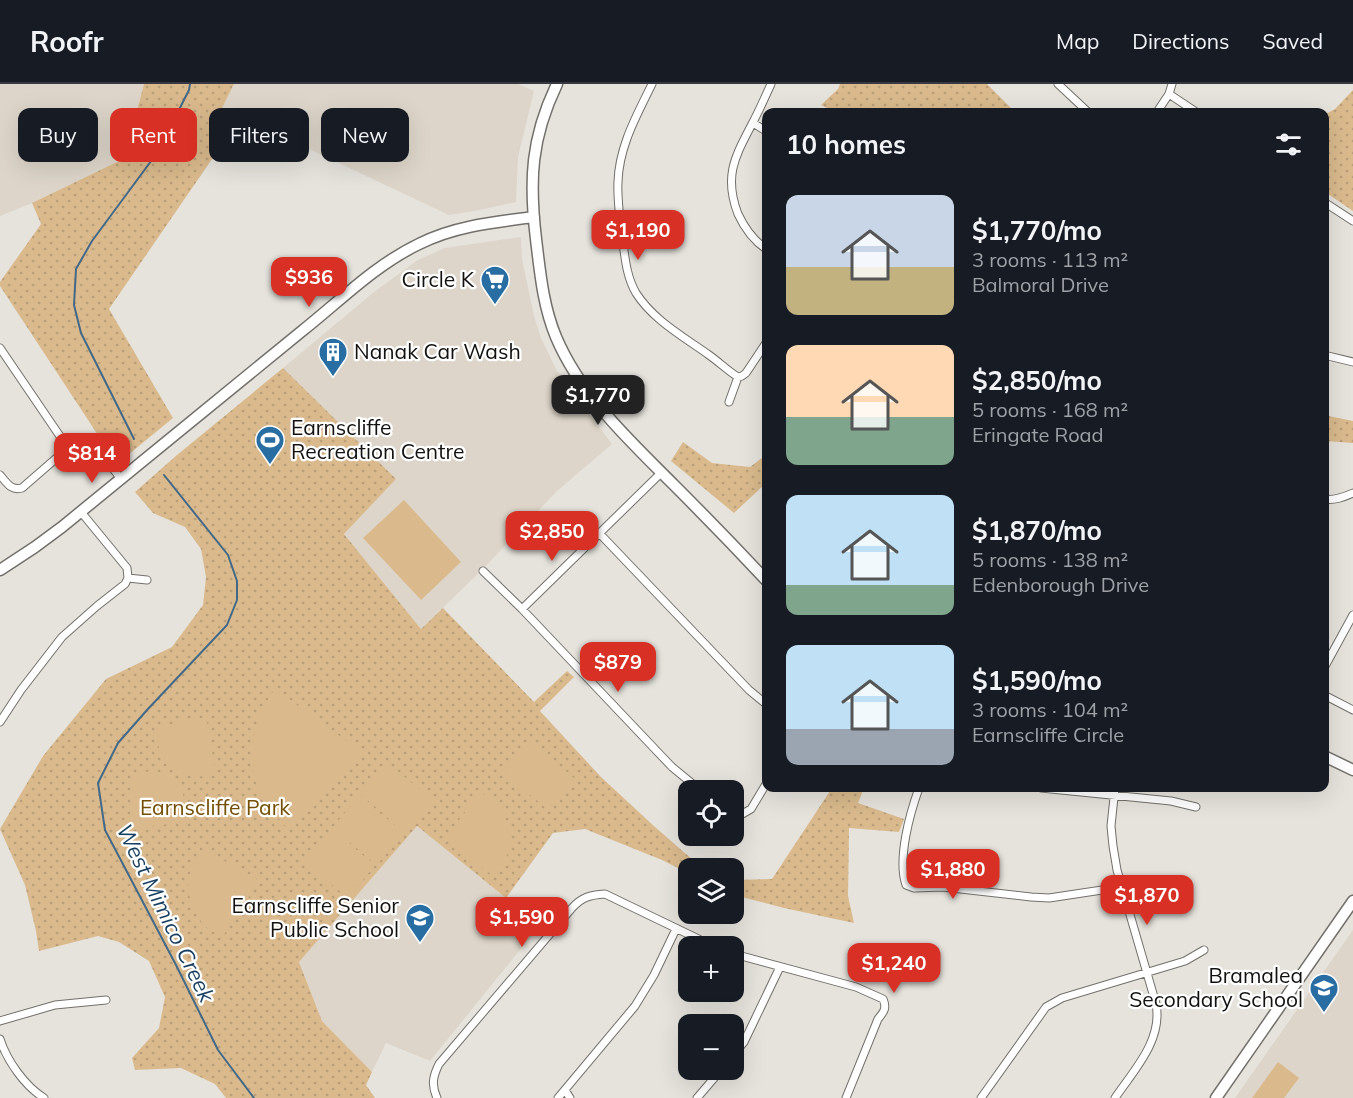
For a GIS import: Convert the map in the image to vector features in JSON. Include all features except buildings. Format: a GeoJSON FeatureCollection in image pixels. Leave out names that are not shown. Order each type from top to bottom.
{"type":"FeatureCollection","features":[{"type":"Feature","properties":{"kind":"street"},"geometry":{"type":"LineString","coordinates":[[557,84],[539,129],[532,184],[544,296],[551,322],[571,366],[601,409],[762,572]]}},
{"type":"Feature","properties":{"kind":"street"},"geometry":{"type":"LineString","coordinates":[[652,84],[629,132],[617,182],[628,275],[635,292],[655,316],[738,377]]}},
{"type":"Feature","properties":{"kind":"street"},"geometry":{"type":"LineString","coordinates":[[762,246],[749,235],[736,209],[732,189],[732,172],[735,157],[771,84]]}},
{"type":"Feature","properties":{"kind":"street"},"geometry":{"type":"LineString","coordinates":[[1058,84],[1084,108]]}},
{"type":"Feature","properties":{"kind":"street"},"geometry":{"type":"LineString","coordinates":[[1160,108],[1169,94],[1172,84]]}},
{"type":"Feature","properties":{"kind":"street"},"geometry":{"type":"LineString","coordinates":[[1169,94],[1190,108]]}},
{"type":"Feature","properties":{"kind":"street"},"geometry":{"type":"LineString","coordinates":[[753,123],[762,129]]}},
{"type":"Feature","properties":{"kind":"street"},"geometry":{"type":"LineString","coordinates":[[1329,205],[1353,221]]}},
{"type":"Feature","properties":{"kind":"street"},"geometry":{"type":"LineString","coordinates":[[0,570],[81,512],[332,308],[365,278],[397,255],[451,231],[534,217]]}},
{"type":"Feature","properties":{"kind":"street"},"geometry":{"type":"LineString","coordinates":[[0,348],[68,448]]}},
{"type":"Feature","properties":{"kind":"street"},"geometry":{"type":"LineString","coordinates":[[738,377],[746,374],[762,349]]}},
{"type":"Feature","properties":{"kind":"street"},"geometry":{"type":"LineString","coordinates":[[1329,356],[1353,362]]}},
{"type":"Feature","properties":{"kind":"street"},"geometry":{"type":"LineString","coordinates":[[729,402],[738,377]]}},
{"type":"Feature","properties":{"kind":"street"},"geometry":{"type":"LineString","coordinates":[[0,475],[10,487],[16,490],[22,488],[68,448],[80,441],[89,440],[121,478]]}},
{"type":"Feature","properties":{"kind":"street"},"geometry":{"type":"LineString","coordinates":[[522,609],[662,472]]}},
{"type":"Feature","properties":{"kind":"street"},"geometry":{"type":"LineString","coordinates":[[1329,500],[1343,498],[1353,493]]}},
{"type":"Feature","properties":{"kind":"street"},"geometry":{"type":"LineString","coordinates":[[0,722],[21,690],[62,638],[125,584],[128,578],[127,568],[81,512]]}},
{"type":"Feature","properties":{"kind":"street"},"geometry":{"type":"LineString","coordinates":[[600,534],[749,690],[762,701]]}},
{"type":"Feature","properties":{"kind":"street"},"geometry":{"type":"LineString","coordinates":[[483,571],[672,767],[688,780]]}},
{"type":"Feature","properties":{"kind":"street"},"geometry":{"type":"LineString","coordinates":[[128,578],[147,580]]}},
{"type":"Feature","properties":{"kind":"street"},"geometry":{"type":"LineString","coordinates":[[1329,659],[1353,615]]}},
{"type":"Feature","properties":{"kind":"street"},"geometry":{"type":"LineString","coordinates":[[1329,698],[1353,710]]}},
{"type":"Feature","properties":{"kind":"street"},"geometry":{"type":"LineString","coordinates":[[1329,758],[1353,770]]}},
{"type":"Feature","properties":{"kind":"street"},"geometry":{"type":"LineString","coordinates":[[744,813],[751,809],[762,791]]}},
{"type":"Feature","properties":{"kind":"street"},"geometry":{"type":"LineString","coordinates":[[918,792],[908,823],[902,871],[906,885],[914,888],[943,887],[1049,898],[1122,887]]}},
{"type":"Feature","properties":{"kind":"street"},"geometry":{"type":"LineString","coordinates":[[1115,792],[1112,826],[1117,870],[1158,1016],[1149,1048],[1115,1098]]}},
{"type":"Feature","properties":{"kind":"street"},"geometry":{"type":"LineString","coordinates":[[1121,792],[1196,807]]}},
{"type":"Feature","properties":{"kind":"street"},"geometry":{"type":"LineString","coordinates":[[436,1098],[432,1085],[439,1064],[581,899],[605,894],[692,936]]}},
{"type":"Feature","properties":{"kind":"street"},"geometry":{"type":"LineString","coordinates":[[1216,1098],[1353,901]]}},
{"type":"Feature","properties":{"kind":"street"},"geometry":{"type":"LineString","coordinates":[[558,1098],[634,1006],[654,975],[676,928]]}},
{"type":"Feature","properties":{"kind":"street"},"geometry":{"type":"LineString","coordinates":[[981,1098],[1046,1007],[1062,998],[1185,961],[1204,950]]}},
{"type":"Feature","properties":{"kind":"street"},"geometry":{"type":"LineString","coordinates":[[744,957],[856,987],[883,999],[885,1011],[878,1019],[846,1098]]}},
{"type":"Feature","properties":{"kind":"street"},"geometry":{"type":"LineString","coordinates":[[744,1042],[780,967]]}},
{"type":"Feature","properties":{"kind":"street"},"geometry":{"type":"LineString","coordinates":[[0,1021],[55,1005],[106,1000]]}},
{"type":"Feature","properties":{"kind":"street"},"geometry":{"type":"LineString","coordinates":[[0,1039],[25,1082],[44,1098]]}},
{"type":"Feature","properties":{"kind":"street"},"geometry":{"type":"LineString","coordinates":[[698,1098],[713,1080]]}},
{"type":"Feature","properties":{"kind":"street"},"geometry":{"type":"LineString","coordinates":[[565,1090],[570,1098]]}},
{"type":"Feature","properties":{"kind":"shaded area"},"geometry":{"type":"Polygon","coordinates":[[[0,84],[144,84],[138,108],[110,108],[110,162],[117,162],[0,216],[0,84]]]}},
{"type":"Feature","properties":{"kind":"shaded area"},"geometry":{"type":"Polygon","coordinates":[[[234,84],[518,84],[534,91],[518,157],[516,202],[449,215],[337,162],[409,162],[409,108],[321,108],[321,155],[309,149],[309,108],[222,108],[234,84]]]}},
{"type":"Feature","properties":{"kind":"shaded area"},"geometry":{"type":"Polygon","coordinates":[[[521,237],[522,259],[541,338],[557,371],[612,444],[557,491],[483,569],[421,629],[344,534],[395,479],[283,368],[374,292],[418,260],[445,248],[521,237]]]}},
{"type":"Feature","properties":{"kind":"shaded area","name":"Earnscliffe Senior Public School"},"geometry":{"type":"Polygon","coordinates":[[[417,826],[541,924],[430,1061],[386,1043],[372,1072],[322,1021],[299,962],[417,826]]]}},
{"type":"Feature","properties":{"kind":"shaded area","name":"Bramalea Secondary School"},"geometry":{"type":"Polygon","coordinates":[[[1353,930],[1353,1098],[1235,1098],[1353,930]]]}},
{"type":"Feature","properties":{"kind":"green space"},"geometry":{"type":"Polygon","coordinates":[[[144,84],[234,84],[222,108],[209,108],[210,162],[109,309],[173,418],[117,464],[0,286],[0,282],[41,224],[32,203],[117,162],[197,162],[197,108],[138,108],[144,84]]]}},
{"type":"Feature","properties":{"kind":"green space"},"geometry":{"type":"Polygon","coordinates":[[[840,84],[987,84],[1011,108],[827,108],[821,105],[838,89],[840,84]]]}},
{"type":"Feature","properties":{"kind":"green space"},"geometry":{"type":"Polygon","coordinates":[[[1353,90],[1353,211],[1329,195],[1329,112],[1353,90]]]}},
{"type":"Feature","properties":{"kind":"green space","name":"Earnscliffe Park"},"geometry":{"type":"Polygon","coordinates":[[[283,368],[396,479],[344,534],[421,629],[443,608],[534,702],[567,671],[574,677],[540,711],[601,777],[691,858],[678,858],[678,868],[585,829],[553,833],[506,898],[417,826],[299,962],[322,1021],[372,1072],[366,1085],[375,1098],[226,1098],[215,1084],[181,1068],[135,1070],[132,1058],[159,1028],[165,997],[149,961],[119,942],[98,936],[39,951],[25,885],[0,829],[43,756],[106,679],[172,647],[203,605],[206,577],[201,549],[185,527],[153,513],[135,492],[283,368]]]}},
{"type":"Feature","properties":{"kind":"green space"},"geometry":{"type":"Polygon","coordinates":[[[1329,416],[1353,421],[1353,443],[1329,441],[1329,416]]]}},
{"type":"Feature","properties":{"kind":"green space"},"geometry":{"type":"Polygon","coordinates":[[[683,442],[712,463],[750,467],[762,458],[762,487],[734,513],[671,461],[683,442]]]}},
{"type":"Feature","properties":{"kind":"green space"},"geometry":{"type":"Polygon","coordinates":[[[404,500],[461,562],[421,600],[363,538],[404,500]]]}},
{"type":"Feature","properties":{"kind":"green space"},"geometry":{"type":"Polygon","coordinates":[[[275,689],[359,750],[359,757],[289,830],[260,794],[254,774],[252,751],[255,728],[264,705],[275,689]]]}},
{"type":"Feature","properties":{"kind":"green space"},"geometry":{"type":"Polygon","coordinates":[[[202,718],[207,722],[216,775],[184,775],[171,769],[161,756],[157,727],[202,718]]]}},
{"type":"Feature","properties":{"kind":"green space"},"geometry":{"type":"Polygon","coordinates":[[[530,741],[574,778],[548,810],[504,773],[530,741]]]}},
{"type":"Feature","properties":{"kind":"green space"},"geometry":{"type":"Polygon","coordinates":[[[388,763],[432,800],[406,832],[361,795],[388,763]]]}},
{"type":"Feature","properties":{"kind":"green space"},"geometry":{"type":"Polygon","coordinates":[[[152,771],[162,773],[176,782],[183,796],[187,822],[134,828],[130,826],[131,774],[152,771]]]}},
{"type":"Feature","properties":{"kind":"green space"},"geometry":{"type":"Polygon","coordinates":[[[481,792],[502,811],[510,832],[512,846],[500,868],[492,875],[444,839],[481,792]]]}},
{"type":"Feature","properties":{"kind":"green space"},"geometry":{"type":"Polygon","coordinates":[[[829,792],[862,792],[858,803],[904,819],[899,832],[849,828],[848,896],[854,923],[744,898],[744,880],[772,879],[829,792]]]}},
{"type":"Feature","properties":{"kind":"green space"},"geometry":{"type":"Polygon","coordinates":[[[359,796],[403,832],[377,865],[332,828],[359,796]]]}},
{"type":"Feature","properties":{"kind":"green space"},"geometry":{"type":"Polygon","coordinates":[[[331,829],[375,865],[348,898],[304,861],[331,829]]]}},
{"type":"Feature","properties":{"kind":"green space"},"geometry":{"type":"Polygon","coordinates":[[[204,850],[256,878],[258,883],[223,936],[203,924],[195,911],[189,893],[191,872],[204,850]]]}},
{"type":"Feature","properties":{"kind":"green space"},"geometry":{"type":"Polygon","coordinates":[[[1278,1062],[1299,1078],[1284,1098],[1252,1098],[1278,1062]]]}},
{"type":"Feature","properties":{"kind":"waterway","name":"West Mimico Creek"},"geometry":{"type":"LineString","coordinates":[[134,439],[81,333],[74,305],[76,269],[92,241],[157,153],[190,84]]}},
{"type":"Feature","properties":{"kind":"waterway","name":"West Mimico Creek"},"geometry":{"type":"LineString","coordinates":[[164,475],[228,555],[237,581],[237,600],[227,625],[118,743],[98,783],[105,830],[218,1050],[254,1098]]}},
{"type":"Feature","properties":{"kind":"place","name":"Circle K"},"geometry":{"type":"Point","coordinates":[495,306]}},
{"type":"Feature","properties":{"kind":"place","name":"Nanak Car Wash"},"geometry":{"type":"Point","coordinates":[333,378]}},
{"type":"Feature","properties":{"kind":"place","name":"Earnscliffe Recreation Centre"},"geometry":{"type":"Point","coordinates":[270,466]}},
{"type":"Feature","properties":{"kind":"place","name":"Earnscliffe Senior Public School"},"geometry":{"type":"Point","coordinates":[420,944]}},
{"type":"Feature","properties":{"kind":"place","name":"Bramalea Secondary School"},"geometry":{"type":"Point","coordinates":[1324,1014]}}]}
